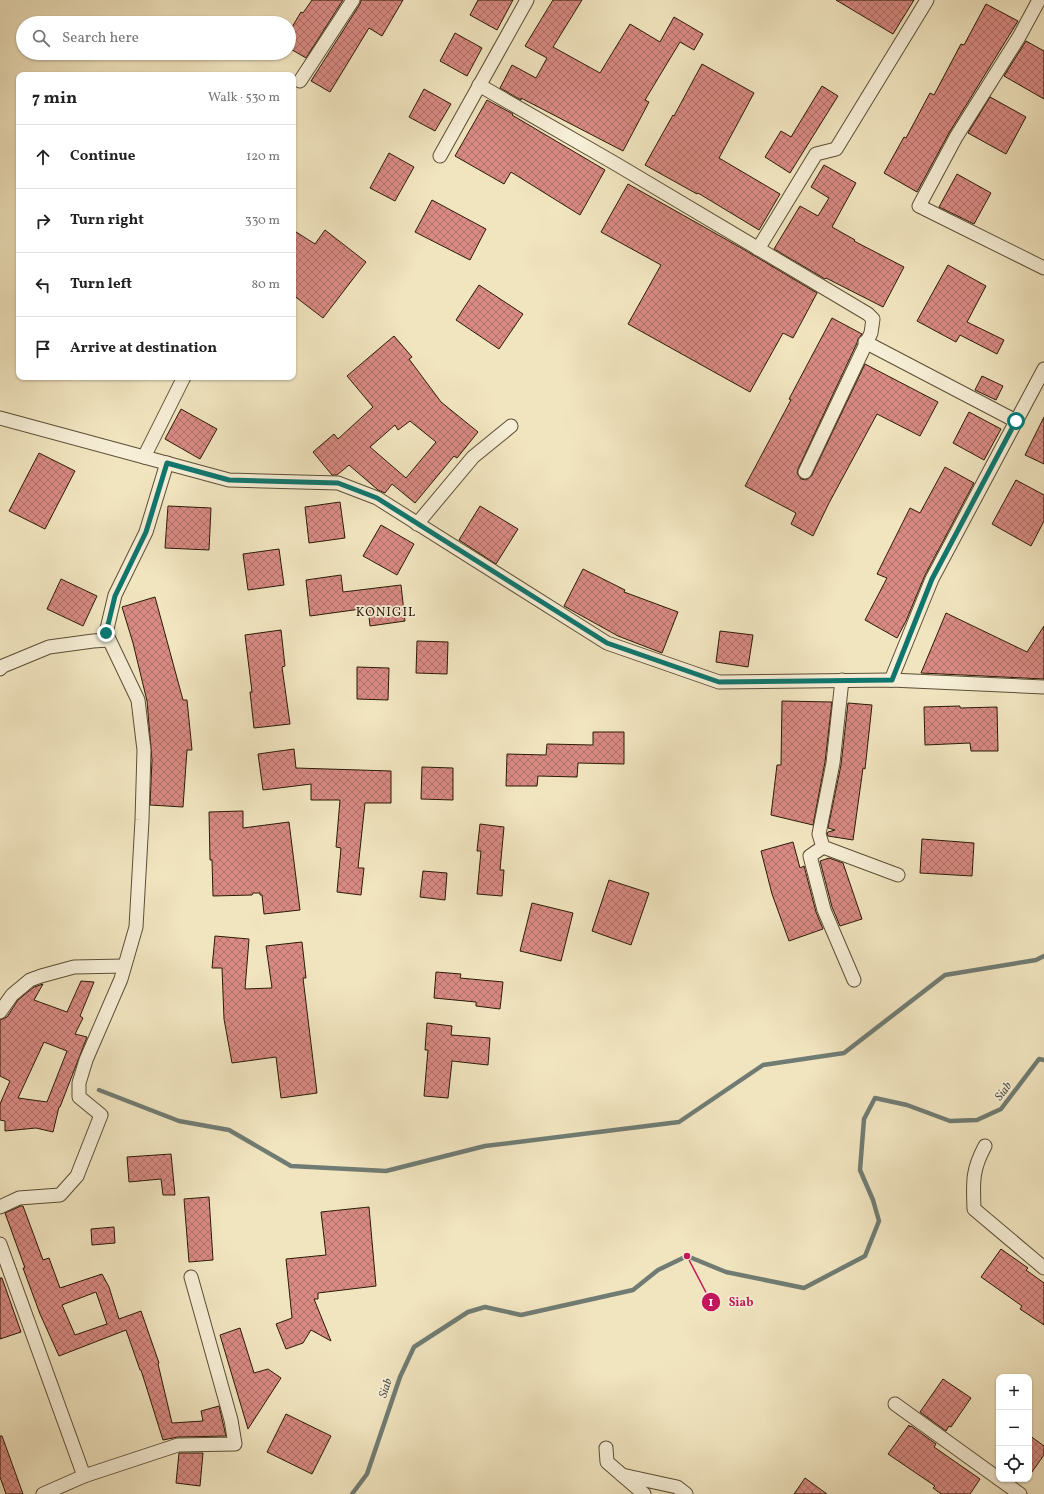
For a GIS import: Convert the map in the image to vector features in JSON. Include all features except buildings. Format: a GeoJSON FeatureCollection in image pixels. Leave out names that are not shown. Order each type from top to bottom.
{"type":"FeatureCollection","features":[{"type":"Feature","properties":{"kind":"street"},"geometry":{"type":"LineString","coordinates":[[300,81],[352,0]]}},
{"type":"Feature","properties":{"kind":"street"},"geometry":{"type":"LineString","coordinates":[[440,156],[527,0]]}},
{"type":"Feature","properties":{"kind":"street"},"geometry":{"type":"LineString","coordinates":[[758,249],[816,154],[836,149],[927,0]]}},
{"type":"Feature","properties":{"kind":"street"},"geometry":{"type":"LineString","coordinates":[[1039,0],[1019,37],[956,137],[919,206],[1044,268]]}},
{"type":"Feature","properties":{"kind":"street"},"geometry":{"type":"LineString","coordinates":[[480,85],[868,314],[873,319],[873,325],[805,472]]}},
{"type":"Feature","properties":{"kind":"street"},"geometry":{"type":"LineString","coordinates":[[865,342],[1016,421]]}},
{"type":"Feature","properties":{"kind":"street"},"geometry":{"type":"LineString","coordinates":[[892,680],[932,579],[1044,368]]}},
{"type":"Feature","properties":{"kind":"street"},"geometry":{"type":"LineString","coordinates":[[144,457],[182,380]]}},
{"type":"Feature","properties":{"kind":"street"},"geometry":{"type":"LineString","coordinates":[[0,418],[229,480],[338,483],[377,498],[607,643],[719,682],[892,680],[1044,687]]}},
{"type":"Feature","properties":{"kind":"street"},"geometry":{"type":"LineString","coordinates":[[417,524],[472,457],[511,426]]}},
{"type":"Feature","properties":{"kind":"street"},"geometry":{"type":"LineString","coordinates":[[0,1207],[19,1198],[60,1195],[77,1176],[101,1115],[79,1097],[79,1083],[86,1060],[121,979],[136,927],[144,750],[138,700],[106,633],[115,596],[146,532],[167,463]]}},
{"type":"Feature","properties":{"kind":"street"},"geometry":{"type":"LineString","coordinates":[[0,669],[3,666],[49,648],[109,640]]}},
{"type":"Feature","properties":{"kind":"street"},"geometry":{"type":"LineString","coordinates":[[823,846],[819,834],[834,763],[842,680]]}},
{"type":"Feature","properties":{"kind":"street"},"geometry":{"type":"LineString","coordinates":[[823,846],[898,875]]}},
{"type":"Feature","properties":{"kind":"street"},"geometry":{"type":"LineString","coordinates":[[823,846],[810,856],[824,910],[854,980]]}},
{"type":"Feature","properties":{"kind":"street"},"geometry":{"type":"LineString","coordinates":[[0,1012],[12,995],[30,980],[74,967],[124,966]]}},
{"type":"Feature","properties":{"kind":"street"},"geometry":{"type":"LineString","coordinates":[[985,1146],[979,1158],[973,1181],[974,1209],[1044,1268]]}},
{"type":"Feature","properties":{"kind":"street"},"geometry":{"type":"LineString","coordinates":[[0,1244],[84,1476]]}},
{"type":"Feature","properties":{"kind":"street"},"geometry":{"type":"LineString","coordinates":[[43,1494],[84,1476],[178,1445],[235,1444],[231,1420],[191,1277]]}},
{"type":"Feature","properties":{"kind":"street"},"geometry":{"type":"LineString","coordinates":[[895,1404],[996,1477]]}},
{"type":"Feature","properties":{"kind":"street"},"geometry":{"type":"LineString","coordinates":[[606,1448],[607,1462],[644,1494]]}},
{"type":"Feature","properties":{"kind":"street"},"geometry":{"type":"LineString","coordinates":[[622,1475],[677,1487],[686,1494]]}},
{"type":"Feature","properties":{"kind":"street"},"geometry":{"type":"LineString","coordinates":[[1003,1482],[1020,1494]]}},
{"type":"Feature","properties":{"kind":"waterway"},"geometry":{"type":"LineString","coordinates":[[99,1090],[179,1121],[229,1130],[291,1166],[386,1171],[485,1146],[679,1122],[763,1065],[844,1053],[945,975],[1036,960],[1044,956]]}},
{"type":"Feature","properties":{"kind":"waterway","name":"Siab"},"geometry":{"type":"LineString","coordinates":[[352,1494],[367,1474],[400,1377],[414,1347],[468,1312],[485,1307],[521,1315],[633,1290],[658,1270],[687,1256],[726,1272],[804,1288],[865,1256],[879,1221],[873,1200],[860,1170],[864,1119],[875,1098],[907,1105],[950,1121],[977,1120],[1001,1109],[1039,1059],[1044,1060]]}},
{"type":"Feature","properties":{"kind":"place","name":"Siab"},"geometry":{"type":"Point","coordinates":[687,1256]}},
{"type":"Feature","properties":{"kind":"district","name":"KONIGIL"},"geometry":{"type":"Point","coordinates":[386,611]}},
{"type":"Feature","properties":{"kind":"route"},"geometry":{"type":"LineString","coordinates":[[106,633],[115,596],[146,532],[167,463],[229,480],[338,483],[377,498],[607,643],[719,682],[892,680],[932,579],[1016,421]]}}]}
